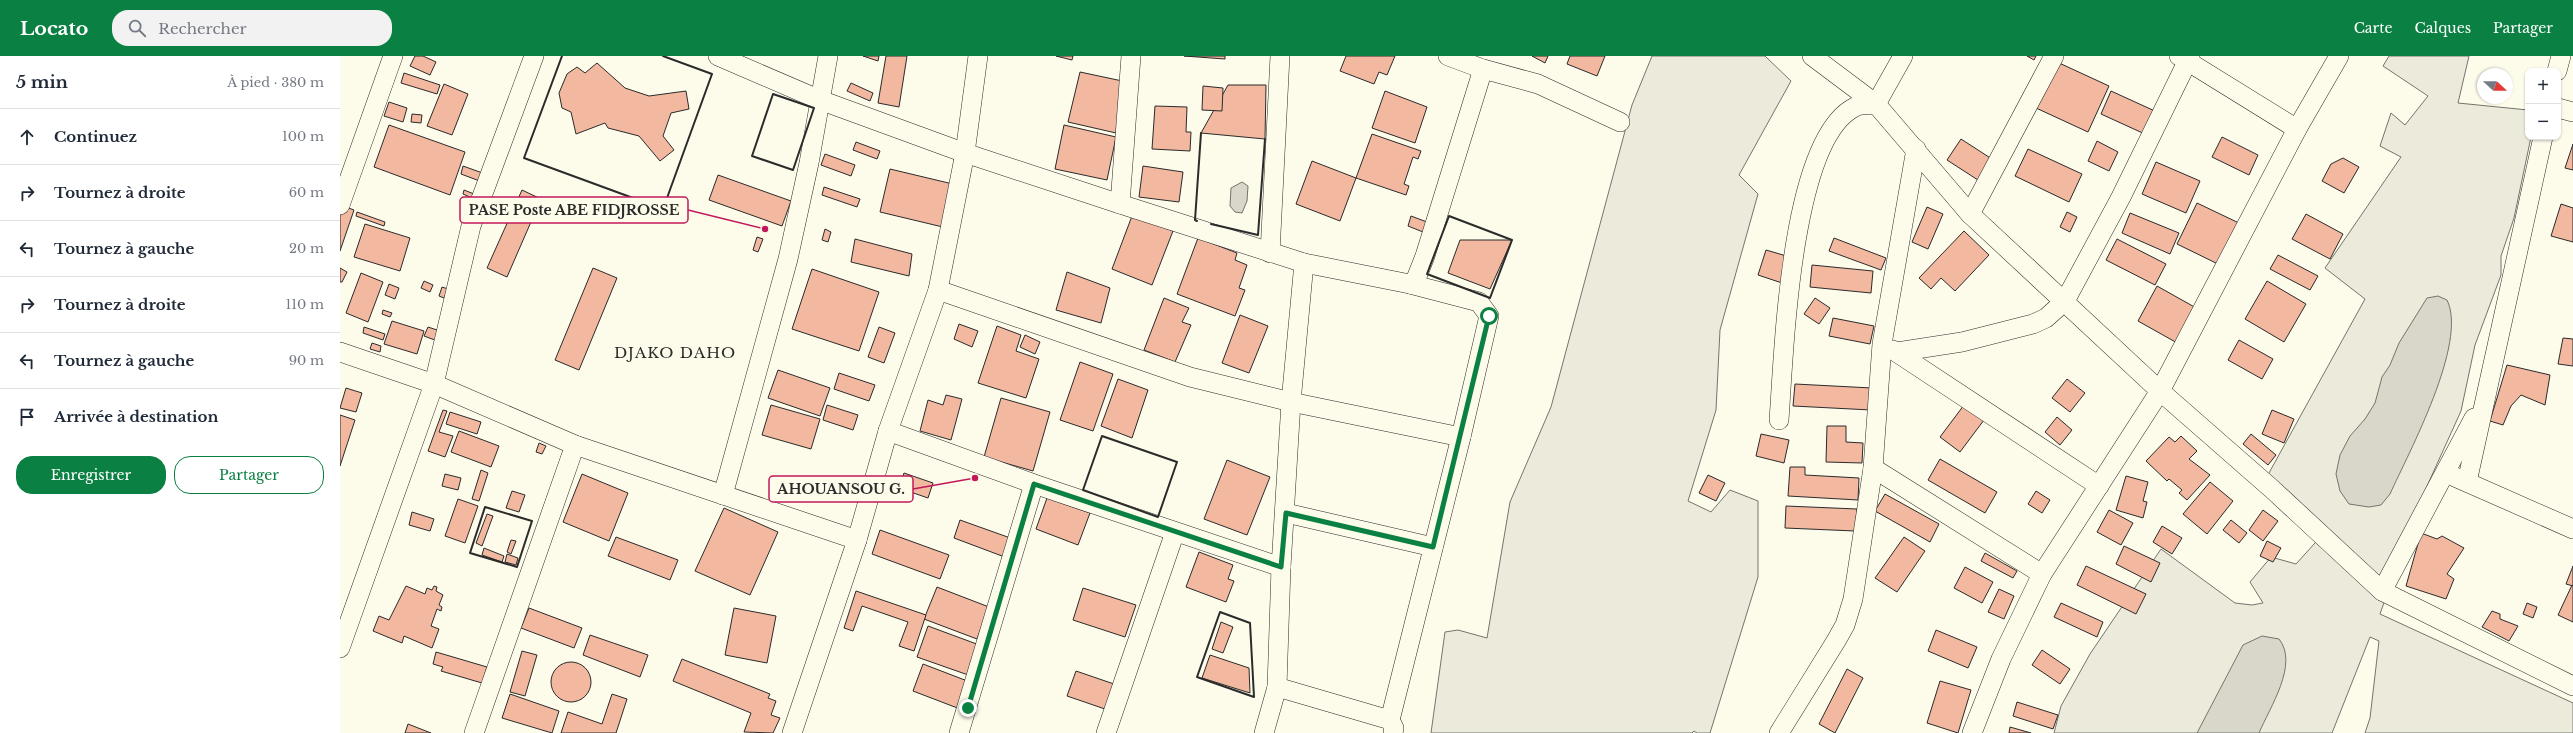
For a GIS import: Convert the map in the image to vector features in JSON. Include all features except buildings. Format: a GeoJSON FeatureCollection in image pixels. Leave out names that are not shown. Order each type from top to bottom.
{"type":"FeatureCollection","features":[{"type":"Feature","properties":{"kind":"street"},"geometry":{"type":"LineString","coordinates":[[340,205],[393,56]]}},
{"type":"Feature","properties":{"kind":"street"},"geometry":{"type":"LineString","coordinates":[[340,648],[434,384],[470,226],[534,56]]}},
{"type":"Feature","properties":{"kind":"street"},"geometry":{"type":"LineString","coordinates":[[718,56],[820,100],[965,153],[1270,253],[1304,263],[1410,284],[1479,302],[1489,316],[1462,437],[1433,547],[1392,726],[1277,687]]}},
{"type":"Feature","properties":{"kind":"street"},"geometry":{"type":"LineString","coordinates":[[724,495],[788,259],[828,56]]}},
{"type":"Feature","properties":{"kind":"street"},"geometry":{"type":"LineString","coordinates":[[792,733],[857,540],[888,431],[938,290],[965,153],[978,56]]}},
{"type":"Feature","properties":{"kind":"street"},"geometry":{"type":"LineString","coordinates":[[1120,204],[1131,56]]}},
{"type":"Feature","properties":{"kind":"street"},"geometry":{"type":"LineString","coordinates":[[1270,253],[1280,56]]}},
{"type":"Feature","properties":{"kind":"street"},"geometry":{"type":"LineString","coordinates":[[1448,56],[1483,69],[1538,84],[1620,122]]}},
{"type":"Feature","properties":{"kind":"street"},"geometry":{"type":"LineString","coordinates":[[1812,56],[1876,104],[1970,214],[2160,391],[2272,489],[2382,591],[2573,686]]}},
{"type":"Feature","properties":{"kind":"street"},"geometry":{"type":"LineString","coordinates":[[1876,104],[1903,56]]}},
{"type":"Feature","properties":{"kind":"street"},"geometry":{"type":"LineString","coordinates":[[1970,214],[2054,56]]}},
{"type":"Feature","properties":{"kind":"street"},"geometry":{"type":"LineString","coordinates":[[1972,733],[2001,659],[2042,574],[2160,391],[2297,129],[2339,56]]}},
{"type":"Feature","properties":{"kind":"street"},"geometry":{"type":"LineString","coordinates":[[2558,68],[2561,56]]}},
{"type":"Feature","properties":{"kind":"street"},"geometry":{"type":"LineString","coordinates":[[1890,348],[1962,342],[2033,324],[2046,318],[2065,301],[2121,197],[2186,58],[2297,129]]}},
{"type":"Feature","properties":{"kind":"street"},"geometry":{"type":"LineString","coordinates":[[1410,284],[1416,279],[1425,256],[1483,69]]}},
{"type":"Feature","properties":{"kind":"street"},"geometry":{"type":"LineString","coordinates":[[1779,420],[1788,304],[1804,196],[1811,172],[1823,141],[1838,120],[1856,106],[1876,104]]}},
{"type":"Feature","properties":{"kind":"street"},"geometry":{"type":"LineString","coordinates":[[2561,109],[2573,112]]}},
{"type":"Feature","properties":{"kind":"street"},"geometry":{"type":"LineString","coordinates":[[2466,482],[2542,140]]}},
{"type":"Feature","properties":{"kind":"street"},"geometry":{"type":"LineString","coordinates":[[1779,733],[1845,625],[1853,599],[1890,348],[1916,149]]}},
{"type":"Feature","properties":{"kind":"street"},"geometry":{"type":"LineString","coordinates":[[1264,733],[1277,687],[1281,567],[1286,513],[1291,402],[1304,263]]}},
{"type":"Feature","properties":{"kind":"street"},"geometry":{"type":"LineString","coordinates":[[938,290],[1190,377],[1291,402],[1462,437]]}},
{"type":"Feature","properties":{"kind":"street"},"geometry":{"type":"LineString","coordinates":[[1890,348],[2099,486]]}},
{"type":"Feature","properties":{"kind":"street"},"geometry":{"type":"LineString","coordinates":[[340,352],[434,384],[575,445],[857,540]]}},
{"type":"Feature","properties":{"kind":"street"},"geometry":{"type":"LineString","coordinates":[[2382,591],[2485,398]]}},
{"type":"Feature","properties":{"kind":"street"},"geometry":{"type":"LineString","coordinates":[[888,431],[1034,484],[1281,567]]}},
{"type":"Feature","properties":{"kind":"street"},"geometry":{"type":"LineString","coordinates":[[474,733],[575,445]]}},
{"type":"Feature","properties":{"kind":"street"},"geometry":{"type":"LineString","coordinates":[[1873,468],[2042,574]]}},
{"type":"Feature","properties":{"kind":"street"},"geometry":{"type":"LineString","coordinates":[[2445,473],[2573,529]]}},
{"type":"Feature","properties":{"kind":"street"},"geometry":{"type":"LineString","coordinates":[[959,733],[1034,484]]}},
{"type":"Feature","properties":{"kind":"street"},"geometry":{"type":"LineString","coordinates":[[1286,513],[1433,547]]}},
{"type":"Feature","properties":{"kind":"street"},"geometry":{"type":"LineString","coordinates":[[1106,733],[1175,532]]}},
{"type":"Feature","properties":{"kind":"shaded area"},"geometry":{"type":"Polygon","coordinates":[[[1652,56],[1765,56],[1791,81],[1739,175],[1758,194],[1720,330],[1716,410],[1688,501],[1711,512],[1730,490],[1758,501],[1758,577],[1710,733],[1697,733],[1694,731],[1692,733],[1431,733],[1445,632],[1458,630],[1487,638],[1510,502],[1551,407],[1632,105],[1652,56]]]}},
{"type":"Feature","properties":{"kind":"shaded area"},"geometry":{"type":"Polygon","coordinates":[[[2389,56],[2469,56],[2458,103],[2525,110],[2525,140],[2530,140],[2514,218],[2501,256],[2501,275],[2475,345],[2461,411],[2418,506],[2380,614],[2573,703],[2573,733],[2365,733],[2370,718],[2379,641],[2370,637],[2332,733],[2054,733],[2061,706],[2090,654],[2161,549],[2235,603],[2252,605],[2263,603],[2250,582],[2271,557],[2296,564],[2324,533],[2264,482],[2365,299],[2325,268],[2401,157],[2380,146],[2391,113],[2405,125],[2428,96],[2383,66],[2389,56]]]}},
{"type":"Feature","properties":{"kind":"shaded area"},"geometry":{"type":"Polygon","coordinates":[[[1242,182],[1248,186],[1247,201],[1242,213],[1235,212],[1230,206],[1231,188],[1242,182]]]}},
{"type":"Feature","properties":{"kind":"shaded area"},"geometry":{"type":"Polygon","coordinates":[[[2438,296],[2447,300],[2451,319],[2450,343],[2434,397],[2390,494],[2381,505],[2369,507],[2349,504],[2340,491],[2336,474],[2340,455],[2350,436],[2365,419],[2375,403],[2382,377],[2390,365],[2399,343],[2427,298],[2438,296]]]}},
{"type":"Feature","properties":{"kind":"shaded area"},"geometry":{"type":"Polygon","coordinates":[[[2262,636],[2279,639],[2284,649],[2286,661],[2281,686],[2259,733],[2197,733],[2243,645],[2262,636]]]}},
{"type":"Feature","properties":{"kind":"wall"},"geometry":{"type":"LineString","coordinates":[[562,56],[524,158],[663,209],[712,74],[663,56]]}},
{"type":"Feature","properties":{"kind":"wall"},"geometry":{"type":"LineString","coordinates":[[773,94],[814,108],[793,170],[752,156],[773,94]]}},
{"type":"Feature","properties":{"kind":"wall"},"geometry":{"type":"LineString","coordinates":[[1197,221],[1195,220],[1201,133]]}},
{"type":"Feature","properties":{"kind":"wall"},"geometry":{"type":"LineString","coordinates":[[1211,224],[1258,235],[1265,139]]}},
{"type":"Feature","properties":{"kind":"wall"},"geometry":{"type":"LineString","coordinates":[[1449,216],[1512,240],[1490,298],[1427,274],[1449,216]]}},
{"type":"Feature","properties":{"kind":"wall"},"geometry":{"type":"LineString","coordinates":[[1102,436],[1177,462],[1158,517],[1083,490],[1102,436]]}},
{"type":"Feature","properties":{"kind":"wall"},"geometry":{"type":"LineString","coordinates":[[485,507],[532,521],[517,567],[470,553],[485,507]]}},
{"type":"Feature","properties":{"kind":"wall"},"geometry":{"type":"LineString","coordinates":[[1220,612],[1250,623],[1254,697],[1197,677],[1220,612]]}},
{"type":"Feature","properties":{"kind":"place","name":"PASE Poste ABE FIDJROSSE"},"geometry":{"type":"Point","coordinates":[765,229]}},
{"type":"Feature","properties":{"kind":"place","name":"AHOUANSOU G."},"geometry":{"type":"Point","coordinates":[975,478]}},
{"type":"Feature","properties":{"kind":"district","name":"DJAKO DAHO"},"geometry":{"type":"Point","coordinates":[675,352]}},
{"type":"Feature","properties":{"kind":"route"},"geometry":{"type":"LineString","coordinates":[[968,708],[1034,484],[1281,567],[1286,513],[1433,547],[1462,437],[1489,316]]}}]}
